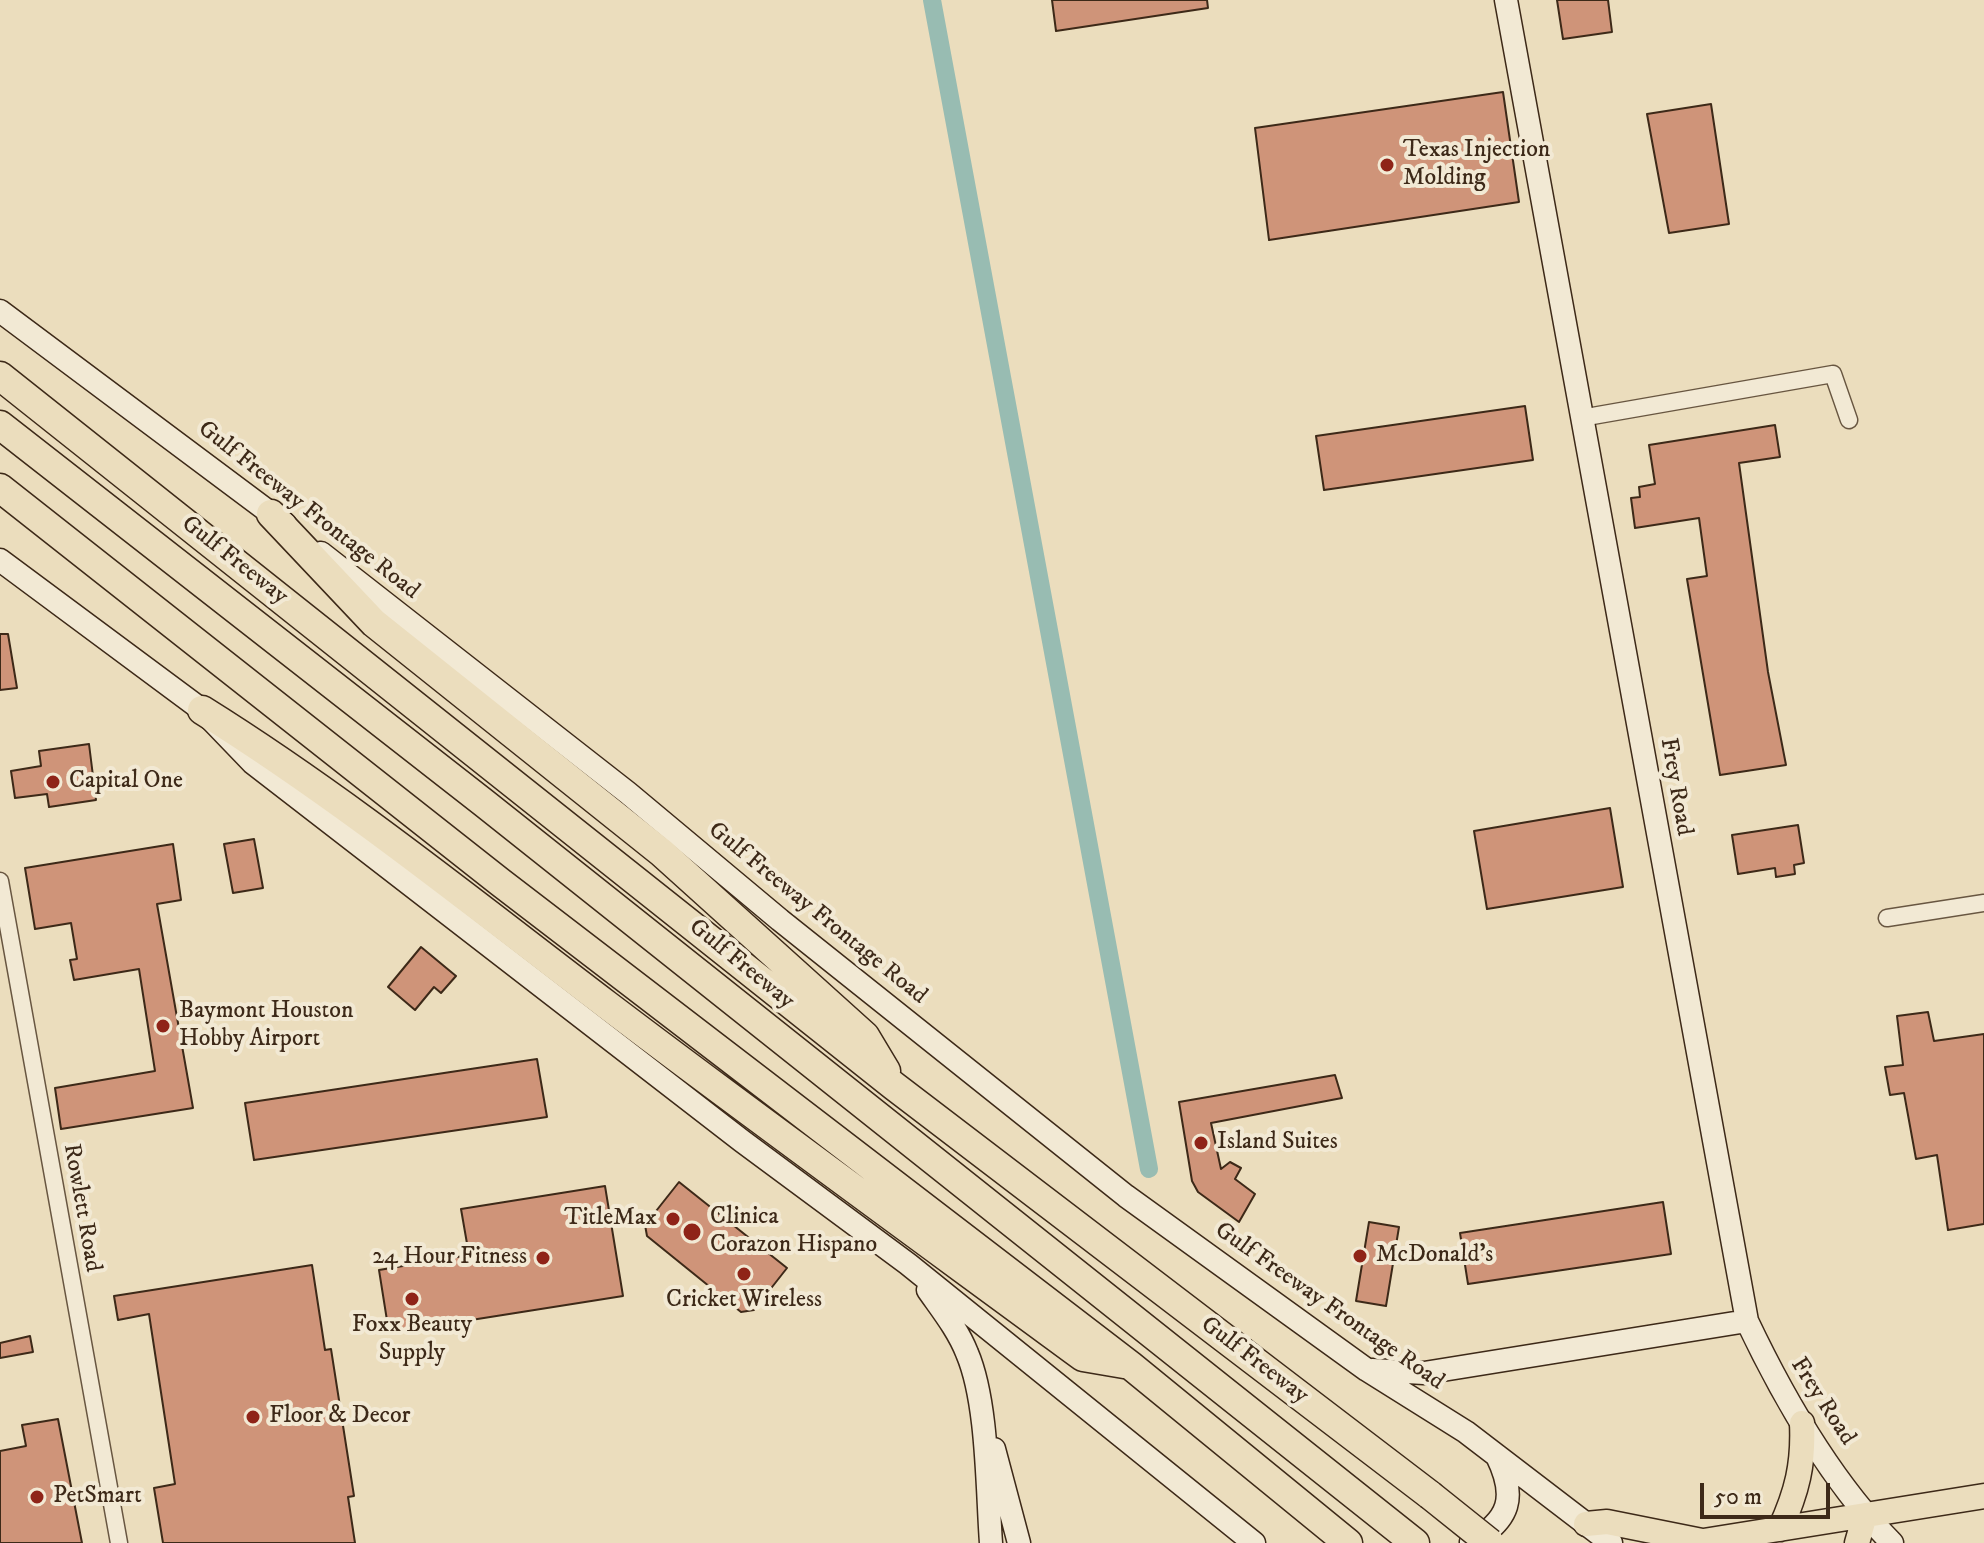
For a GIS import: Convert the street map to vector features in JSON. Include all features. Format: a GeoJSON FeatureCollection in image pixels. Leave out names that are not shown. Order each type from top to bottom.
{"type":"FeatureCollection","features":[{"type":"Feature","properties":{"kind":"highway","name":"Gulf Freeway"},"geometry":{"type":"LineString","coordinates":[[0,376],[894,1086],[1490,1543]]}},
{"type":"Feature","properties":{"kind":"highway","name":"Gulf Freeway"},"geometry":{"type":"LineString","coordinates":[[0,425],[509,823],[1415,1543]]}},
{"type":"Feature","properties":{"kind":"highway"},"geometry":{"type":"LineString","coordinates":[[0,488],[500,882],[1130,1365],[1348,1543]]}},
{"type":"Feature","properties":{"kind":"highway"},"geometry":{"type":"LineString","coordinates":[[271,514],[374,623],[662,853],[865,1036],[894,1086]]}},
{"type":"Feature","properties":{"kind":"highway"},"geometry":{"type":"LineString","coordinates":[[202,710],[252,741],[443,881],[765,1124],[1083,1357],[1130,1365]]}},
{"type":"Feature","properties":{"kind":"main road","name":"Frey Road"},"geometry":{"type":"LineString","coordinates":[[1506,0],[1747,1321],[1772,1375],[1802,1423],[1865,1515],[1892,1543]]}},
{"type":"Feature","properties":{"kind":"main road","name":"Gulf Freeway Frontage Road"},"geometry":{"type":"LineString","coordinates":[[0,311],[271,514],[628,793],[780,920],[1126,1196],[1367,1370],[1496,1454],[1611,1543]]}},
{"type":"Feature","properties":{"kind":"main road"},"geometry":{"type":"LineString","coordinates":[[0,560],[202,710],[253,763],[742,1141],[908,1264],[1254,1543]]}},
{"type":"Feature","properties":{"kind":"main road"},"geometry":{"type":"LineString","coordinates":[[908,1264],[950,1321],[967,1353],[1019,1543]]}},
{"type":"Feature","properties":{"kind":"main road"},"geometry":{"type":"LineString","coordinates":[[1367,1370],[1424,1373],[1747,1321]]}},
{"type":"Feature","properties":{"kind":"main road"},"geometry":{"type":"LineString","coordinates":[[977,1385],[991,1543]]}},
{"type":"Feature","properties":{"kind":"main road"},"geometry":{"type":"LineString","coordinates":[[1780,1529],[1800,1481],[1804,1459],[1802,1423]]}},
{"type":"Feature","properties":{"kind":"main road"},"geometry":{"type":"LineString","coordinates":[[1470,1543],[1497,1527],[1505,1511],[1507,1477],[1496,1454]]}},
{"type":"Feature","properties":{"kind":"main road"},"geometry":{"type":"LineString","coordinates":[[1586,1524],[1607,1522],[1696,1542],[1984,1496]]}},
{"type":"Feature","properties":{"kind":"main road"},"geometry":{"type":"LineString","coordinates":[[1857,1543],[1865,1515]]}},
{"type":"Feature","properties":{"kind":"street"},"geometry":{"type":"LineString","coordinates":[[1581,418],[1833,374],[1849,420]]}},
{"type":"Feature","properties":{"kind":"street","name":"Rowlett Road"},"geometry":{"type":"LineString","coordinates":[[0,881],[119,1543]]}},
{"type":"Feature","properties":{"kind":"street"},"geometry":{"type":"LineString","coordinates":[[1887,918],[1984,903]]}},
{"type":"Feature","properties":{"kind":"building"},"geometry":{"type":"Polygon","coordinates":[[[1052,0],[1207,0],[1208,8],[1056,31],[1052,0]]]}},
{"type":"Feature","properties":{"kind":"building"},"geometry":{"type":"Polygon","coordinates":[[[1557,0],[1608,0],[1612,32],[1563,39],[1557,0]]]}},
{"type":"Feature","properties":{"kind":"building","name":"Texas Injection Molding"},"geometry":{"type":"Polygon","coordinates":[[[1503,92],[1519,202],[1269,240],[1255,128],[1503,92]]]}},
{"type":"Feature","properties":{"kind":"building"},"geometry":{"type":"Polygon","coordinates":[[[1711,104],[1729,224],[1669,233],[1647,114],[1711,104]]]}},
{"type":"Feature","properties":{"kind":"building"},"geometry":{"type":"Polygon","coordinates":[[[1525,406],[1533,460],[1324,490],[1316,436],[1525,406]]]}},
{"type":"Feature","properties":{"kind":"building"},"geometry":{"type":"Polygon","coordinates":[[[1775,425],[1780,457],[1739,463],[1768,672],[1786,765],[1720,775],[1687,579],[1707,576],[1699,518],[1635,528],[1631,498],[1640,497],[1639,487],[1655,484],[1649,445],[1775,425]]]}},
{"type":"Feature","properties":{"kind":"building"},"geometry":{"type":"Polygon","coordinates":[[[0,634],[8,634],[17,688],[0,690],[0,634]]]}},
{"type":"Feature","properties":{"kind":"building","name":"Capital One"},"geometry":{"type":"Polygon","coordinates":[[[89,744],[96,800],[49,807],[47,794],[15,798],[11,771],[41,766],[39,751],[89,744]]]}},
{"type":"Feature","properties":{"kind":"building"},"geometry":{"type":"Polygon","coordinates":[[[1610,808],[1623,887],[1487,909],[1474,831],[1610,808]]]}},
{"type":"Feature","properties":{"kind":"building"},"geometry":{"type":"Polygon","coordinates":[[[1798,825],[1804,863],[1794,865],[1795,874],[1776,877],[1775,868],[1738,874],[1732,835],[1798,825]]]}},
{"type":"Feature","properties":{"kind":"building"},"geometry":{"type":"Polygon","coordinates":[[[254,839],[263,888],[233,893],[224,844],[254,839]]]}},
{"type":"Feature","properties":{"kind":"building"},"geometry":{"type":"Polygon","coordinates":[[[173,844],[181,900],[157,904],[193,1108],[61,1129],[55,1088],[155,1071],[139,969],[74,980],[70,960],[77,959],[71,923],[35,929],[25,868],[173,844]]]}},
{"type":"Feature","properties":{"kind":"building"},"geometry":{"type":"Polygon","coordinates":[[[421,947],[456,976],[441,993],[434,987],[415,1010],[388,987],[421,947]]]}},
{"type":"Feature","properties":{"kind":"building"},"geometry":{"type":"Polygon","coordinates":[[[1928,1012],[1934,1041],[1984,1034],[1984,1224],[1948,1230],[1937,1155],[1916,1159],[1904,1093],[1890,1095],[1885,1067],[1903,1065],[1897,1016],[1928,1012]]]}},
{"type":"Feature","properties":{"kind":"building"},"geometry":{"type":"Polygon","coordinates":[[[537,1059],[547,1117],[254,1160],[245,1103],[537,1059]]]}},
{"type":"Feature","properties":{"kind":"building","name":"Island Suites"},"geometry":{"type":"Polygon","coordinates":[[[1335,1075],[1342,1098],[1211,1123],[1221,1169],[1230,1162],[1241,1168],[1235,1179],[1255,1194],[1239,1222],[1198,1192],[1192,1181],[1179,1102],[1335,1075]]]}},
{"type":"Feature","properties":{"kind":"building"},"geometry":{"type":"Polygon","coordinates":[[[679,1182],[787,1268],[754,1310],[741,1312],[647,1236],[645,1225],[679,1182]]]}},
{"type":"Feature","properties":{"kind":"building"},"geometry":{"type":"Polygon","coordinates":[[[605,1186],[623,1296],[389,1333],[379,1270],[469,1255],[461,1209],[605,1186]]]}},
{"type":"Feature","properties":{"kind":"building"},"geometry":{"type":"Polygon","coordinates":[[[1663,1202],[1671,1254],[1468,1284],[1460,1233],[1663,1202]]]}},
{"type":"Feature","properties":{"kind":"building"},"geometry":{"type":"Polygon","coordinates":[[[1369,1222],[1399,1227],[1386,1306],[1356,1301],[1369,1222]]]}},
{"type":"Feature","properties":{"kind":"building","name":"Floor & Decor"},"geometry":{"type":"Polygon","coordinates":[[[312,1265],[325,1350],[331,1349],[354,1496],[348,1497],[355,1543],[163,1543],[154,1488],[175,1484],[149,1314],[118,1320],[114,1296],[312,1265]]]}},
{"type":"Feature","properties":{"kind":"building"},"geometry":{"type":"Polygon","coordinates":[[[30,1336],[33,1352],[0,1358],[0,1343],[30,1336]]]}},
{"type":"Feature","properties":{"kind":"building","name":"PetSmart"},"geometry":{"type":"Polygon","coordinates":[[[58,1419],[82,1543],[0,1543],[0,1451],[26,1446],[22,1425],[58,1419]]]}},
{"type":"Feature","properties":{"kind":"waterway"},"geometry":{"type":"LineString","coordinates":[[932,0],[1149,1169]]}},
{"type":"Feature","properties":{"kind":"place","name":"Texas Injection Molding"},"geometry":{"type":"Point","coordinates":[1387,165]}},
{"type":"Feature","properties":{"kind":"place","name":"Capital One"},"geometry":{"type":"Point","coordinates":[53,782]}},
{"type":"Feature","properties":{"kind":"place","name":"Baymont Houston Hobby Airport"},"geometry":{"type":"Point","coordinates":[163,1026]}},
{"type":"Feature","properties":{"kind":"place","name":"Island Suites"},"geometry":{"type":"Point","coordinates":[1201,1143]}},
{"type":"Feature","properties":{"kind":"place","name":"TitleMax"},"geometry":{"type":"Point","coordinates":[673,1219]}},
{"type":"Feature","properties":{"kind":"place","name":"Clinica Corazon Hispano"},"geometry":{"type":"Point","coordinates":[692,1232]}},
{"type":"Feature","properties":{"kind":"place","name":"McDonald's"},"geometry":{"type":"Point","coordinates":[1360,1256]}},
{"type":"Feature","properties":{"kind":"place","name":"24 Hour Fitness"},"geometry":{"type":"Point","coordinates":[543,1258]}},
{"type":"Feature","properties":{"kind":"place","name":"Cricket Wireless"},"geometry":{"type":"Point","coordinates":[744,1274]}},
{"type":"Feature","properties":{"kind":"place","name":"Foxx Beauty Supply"},"geometry":{"type":"Point","coordinates":[412,1299]}},
{"type":"Feature","properties":{"kind":"place","name":"Floor & Decor"},"geometry":{"type":"Point","coordinates":[253,1417]}},
{"type":"Feature","properties":{"kind":"place","name":"PetSmart"},"geometry":{"type":"Point","coordinates":[37,1497]}}]}
